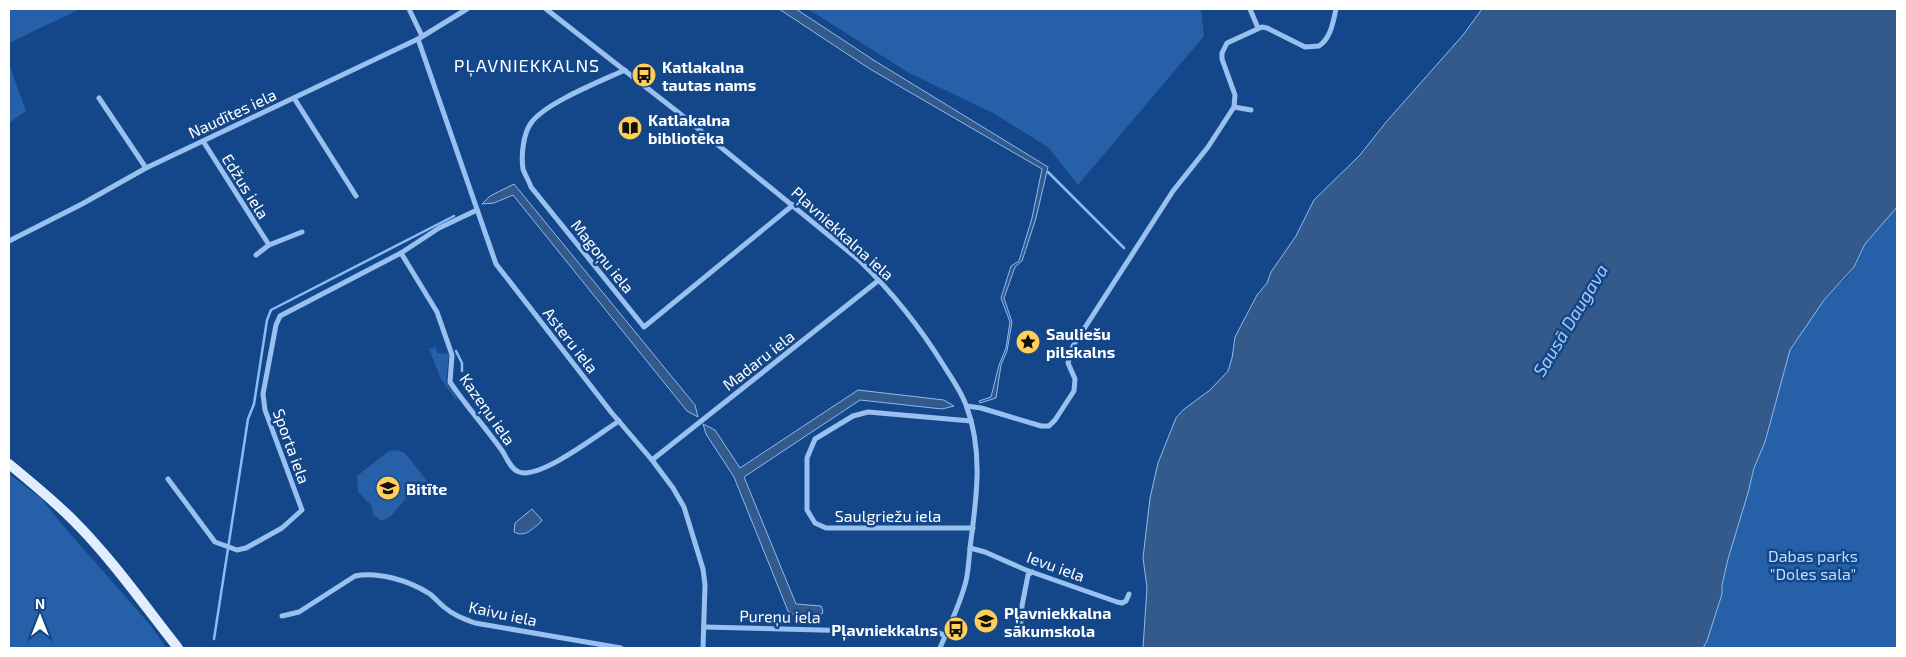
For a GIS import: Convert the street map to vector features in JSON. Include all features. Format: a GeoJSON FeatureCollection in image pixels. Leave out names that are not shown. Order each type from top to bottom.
{"type":"FeatureCollection","features":[{"type":"Feature","properties":{"kind":"main road"},"geometry":{"type":"LineString","coordinates":[[9,464],[51,498],[95,544],[178,648]]}},
{"type":"Feature","properties":{"kind":"street","name":"Asteru iela"},"geometry":{"type":"LineString","coordinates":[[409,9],[496,264],[652,460],[679,498],[703,569],[705,585],[703,648]]}},
{"type":"Feature","properties":{"kind":"street","name":"Naudītes iela"},"geometry":{"type":"LineString","coordinates":[[9,241],[82,204],[146,168],[420,37],[467,9]]}},
{"type":"Feature","properties":{"kind":"street","name":"Pļavniekkalna iela"},"geometry":{"type":"LineString","coordinates":[[546,9],[793,205],[880,280],[923,332],[961,392],[971,421],[978,464],[966,580],[955,614],[940,648]]}},
{"type":"Feature","properties":{"kind":"street"},"geometry":{"type":"LineString","coordinates":[[1250,9],[1258,28]]}},
{"type":"Feature","properties":{"kind":"street"},"geometry":{"type":"LineString","coordinates":[[967,406],[1041,426],[1049,426],[1056,420],[1074,391],[1075,378],[1068,363],[1073,346],[1174,191],[1208,147],[1234,107],[1235,95],[1222,59],[1222,53],[1227,43],[1258,28],[1267,28],[1305,47],[1319,46],[1326,39],[1336,9]]}},
{"type":"Feature","properties":{"kind":"street","name":"Magoņu iela"},"geometry":{"type":"LineString","coordinates":[[625,70],[558,102],[530,124],[523,146],[523,169],[531,186],[644,327],[793,205]]}},
{"type":"Feature","properties":{"kind":"street"},"geometry":{"type":"LineString","coordinates":[[99,98],[146,168]]}},
{"type":"Feature","properties":{"kind":"street"},"geometry":{"type":"LineString","coordinates":[[294,98],[356,196]]}},
{"type":"Feature","properties":{"kind":"street"},"geometry":{"type":"LineString","coordinates":[[1234,107],[1251,110]]}},
{"type":"Feature","properties":{"kind":"street","name":"Edžus iela"},"geometry":{"type":"LineString","coordinates":[[203,141],[269,245]]}},
{"type":"Feature","properties":{"kind":"street","name":"Sporta iela"},"geometry":{"type":"LineString","coordinates":[[168,479],[215,542],[237,550],[246,548],[282,528],[302,510],[265,410],[263,394],[276,325],[280,316],[401,253],[439,228],[477,210]]}},
{"type":"Feature","properties":{"kind":"street"},"geometry":{"type":"LineString","coordinates":[[256,256],[269,245],[302,232]]}},
{"type":"Feature","properties":{"kind":"street","name":"Kazeņu iela"},"geometry":{"type":"LineString","coordinates":[[401,253],[437,312],[451,350],[450,382],[503,452],[512,468],[527,474],[537,472],[557,462],[619,420]]}},
{"type":"Feature","properties":{"kind":"street","name":"Madaru iela"},"geometry":{"type":"LineString","coordinates":[[652,460],[880,280]]}},
{"type":"Feature","properties":{"kind":"street","name":"Saulgriežu iela"},"geometry":{"type":"LineString","coordinates":[[971,421],[868,412],[853,416],[815,439],[808,458],[806,510],[815,523],[826,528],[972,528]]}},
{"type":"Feature","properties":{"kind":"street","name":"Ievu iela"},"geometry":{"type":"LineString","coordinates":[[970,548],[1117,602],[1122,603],[1129,594]]}},
{"type":"Feature","properties":{"kind":"street"},"geometry":{"type":"LineString","coordinates":[[1020,634],[1022,606],[1028,575],[1032,572]]}},
{"type":"Feature","properties":{"kind":"street","name":"Kaivu iela"},"geometry":{"type":"LineString","coordinates":[[282,616],[298,612],[355,576],[363,574],[375,575],[422,590],[455,615],[475,623],[621,648]]}},
{"type":"Feature","properties":{"kind":"street","name":"Pureņu iela"},"geometry":{"type":"LineString","coordinates":[[704,627],[938,633],[946,635]]}},
{"type":"Feature","properties":{"kind":"green space"},"geometry":{"type":"Polygon","coordinates":[[[9,9],[80,9],[9,43],[9,9]]]}},
{"type":"Feature","properties":{"kind":"green space"},"geometry":{"type":"Polygon","coordinates":[[[808,9],[1201,9],[1204,36],[1078,185],[1048,147],[993,113],[909,73],[808,9]]]}},
{"type":"Feature","properties":{"kind":"green space"},"geometry":{"type":"Polygon","coordinates":[[[9,64],[26,111],[9,123],[9,64]]]}},
{"type":"Feature","properties":{"kind":"green space","name":"Dabas parks \"Doles sala\""},"geometry":{"type":"Polygon","coordinates":[[[1897,207],[1897,648],[1703,648],[1722,594],[1722,585],[1728,559],[1754,468],[1765,442],[1790,350],[1824,300],[1848,276],[1858,261],[1865,244],[1897,207]]]}},
{"type":"Feature","properties":{"kind":"green space"},"geometry":{"type":"Polygon","coordinates":[[[435,345],[437,353],[449,354],[446,382],[456,396],[457,401],[441,379],[429,348],[433,349],[435,345]]]}},
{"type":"Feature","properties":{"kind":"green space"},"geometry":{"type":"Polygon","coordinates":[[[397,450],[405,453],[427,481],[425,487],[408,496],[391,516],[382,521],[373,515],[372,506],[358,492],[357,476],[389,451],[397,450]]]}},
{"type":"Feature","properties":{"kind":"green space"},"geometry":{"type":"Polygon","coordinates":[[[9,474],[42,499],[152,627],[166,648],[9,648],[9,474]]]}},
{"type":"Feature","properties":{"kind":"water"},"geometry":{"type":"Polygon","coordinates":[[[779,9],[796,9],[875,61],[1048,167],[1036,218],[1022,261],[1015,267],[1004,298],[1012,322],[1007,351],[1001,365],[996,398],[980,403],[979,401],[991,397],[999,365],[1006,348],[1010,322],[1001,298],[1011,266],[1019,261],[1032,218],[1042,169],[870,69],[779,9]]]}},
{"type":"Feature","properties":{"kind":"water","name":"Sausā Daugava"},"geometry":{"type":"Polygon","coordinates":[[[1482,9],[1897,9],[1897,207],[1865,244],[1854,267],[1824,300],[1790,350],[1765,442],[1754,468],[1728,559],[1722,585],[1722,594],[1707,641],[1703,648],[1143,648],[1147,587],[1143,558],[1150,498],[1158,463],[1176,418],[1183,410],[1210,390],[1228,371],[1235,337],[1257,295],[1267,283],[1271,272],[1296,236],[1314,200],[1360,155],[1387,121],[1463,35],[1482,9]]]}},
{"type":"Feature","properties":{"kind":"water"},"geometry":{"type":"Polygon","coordinates":[[[514,184],[695,405],[698,417],[687,411],[513,195],[494,203],[482,204],[490,196],[514,184]]]}},
{"type":"Feature","properties":{"kind":"water"},"geometry":{"type":"Polygon","coordinates":[[[858,390],[944,400],[954,406],[942,409],[860,400],[744,477],[796,604],[821,606],[823,611],[822,614],[818,615],[792,614],[788,611],[734,477],[706,434],[703,424],[715,430],[740,468],[858,390]]]}},
{"type":"Feature","properties":{"kind":"water"},"geometry":{"type":"Polygon","coordinates":[[[532,509],[542,520],[541,522],[525,533],[518,534],[514,532],[515,523],[532,509]]]}},
{"type":"Feature","properties":{"kind":"waterway"},"geometry":{"type":"LineString","coordinates":[[1048,172],[1124,248]]}},
{"type":"Feature","properties":{"kind":"waterway"},"geometry":{"type":"LineString","coordinates":[[214,639],[248,419],[254,404],[267,320],[271,310],[454,216]]}},
{"type":"Feature","properties":{"kind":"waterway"},"geometry":{"type":"LineString","coordinates":[[456,351],[462,363],[462,371]]}},
{"type":"Feature","properties":{"kind":"place","name":"Katlakalna tautas nams"},"geometry":{"type":"Point","coordinates":[644,75]}},
{"type":"Feature","properties":{"kind":"place","name":"Katlakalna bibliotēka"},"geometry":{"type":"Point","coordinates":[630,128]}},
{"type":"Feature","properties":{"kind":"place","name":"Sauliešu pilskalns"},"geometry":{"type":"Point","coordinates":[1028,342]}},
{"type":"Feature","properties":{"kind":"place","name":"Bitīte"},"geometry":{"type":"Point","coordinates":[388,488]}},
{"type":"Feature","properties":{"kind":"place","name":"Pļavniekkalna sākumskola"},"geometry":{"type":"Point","coordinates":[986,621]}},
{"type":"Feature","properties":{"kind":"place","name":"Pļavniekkalns"},"geometry":{"type":"Point","coordinates":[956,629]}},
{"type":"Feature","properties":{"kind":"district","name":"PĻAVNIEKKALNS"},"geometry":{"type":"Point","coordinates":[527,65]}}]}
